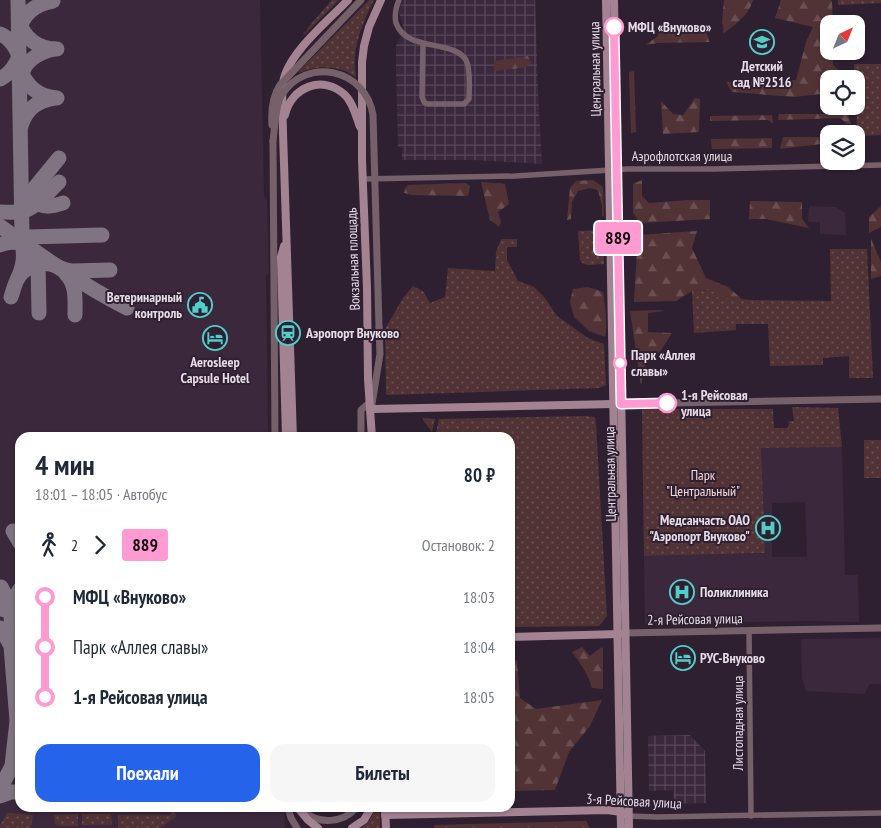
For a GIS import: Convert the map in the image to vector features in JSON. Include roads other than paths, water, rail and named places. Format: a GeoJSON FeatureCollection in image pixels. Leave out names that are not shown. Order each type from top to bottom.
{"type":"FeatureCollection","features":[{"type":"Feature","properties":{"kind":"main road"},"geometry":{"type":"LineString","coordinates":[[293,432],[283,83],[288,66],[301,49],[348,0]]}},
{"type":"Feature","properties":{"kind":"main road","name":"Вокзальная площадь"},"geometry":{"type":"LineString","coordinates":[[372,432],[363,179],[363,51],[369,27],[381,0]]}},
{"type":"Feature","properties":{"kind":"main road","name":"Центральная улица"},"geometry":{"type":"LineString","coordinates":[[606,0],[613,169]]}},
{"type":"Feature","properties":{"kind":"main road","name":"Центральная улица"},"geometry":{"type":"LineString","coordinates":[[614,0],[613,169],[621,634],[621,828]]}},
{"type":"Feature","properties":{"kind":"main road"},"geometry":{"type":"LineString","coordinates":[[283,132],[285,112],[294,96],[304,88],[323,85],[336,89],[348,98],[362,134]]}},
{"type":"Feature","properties":{"kind":"main road"},"geometry":{"type":"LineString","coordinates":[[286,237],[281,257],[286,432]]}},
{"type":"Feature","properties":{"kind":"main road"},"geometry":{"type":"LineString","coordinates":[[370,406],[617,404]]}},
{"type":"Feature","properties":{"kind":"main road"},"geometry":{"type":"LineString","coordinates":[[285,415],[292,425]]}},
{"type":"Feature","properties":{"kind":"main road","name":"Центральная улица"},"geometry":{"type":"LineString","coordinates":[[621,634],[629,828]]}},
{"type":"Feature","properties":{"kind":"main road","name":"2-я Рейсовая улица"},"geometry":{"type":"LineString","coordinates":[[515,637],[621,634]]}},
{"type":"Feature","properties":{"kind":"main road","name":"3-я Рейсовая улица"},"geometry":{"type":"LineString","coordinates":[[515,810],[607,810],[621,812],[628,816]]}},
{"type":"Feature","properties":{"kind":"main road"},"geometry":{"type":"LineString","coordinates":[[294,812],[297,828]]}},
{"type":"Feature","properties":{"kind":"main road"},"geometry":{"type":"LineString","coordinates":[[302,812],[318,828]]}},
{"type":"Feature","properties":{"kind":"main road"},"geometry":{"type":"LineString","coordinates":[[352,828],[364,820],[369,812]]}},
{"type":"Feature","properties":{"kind":"main road"},"geometry":{"type":"LineString","coordinates":[[385,812],[386,828]]}},
{"type":"Feature","properties":{"kind":"street"},"geometry":{"type":"LineString","coordinates":[[275,432],[272,111],[274,98],[278,88],[289,75],[361,0]]}},
{"type":"Feature","properties":{"kind":"street"},"geometry":{"type":"LineString","coordinates":[[400,0],[395,18],[398,26],[407,36],[423,43],[454,51],[466,60],[469,99],[467,102],[464,104],[427,104],[424,102],[422,97],[423,43]]}},
{"type":"Feature","properties":{"kind":"street"},"geometry":{"type":"LineString","coordinates":[[273,141],[280,98],[292,83],[307,75],[321,72],[341,74],[361,87],[368,98],[373,115],[380,354],[370,406],[361,410],[361,432]]}},
{"type":"Feature","properties":{"kind":"street","name":"Аэрофлотская улица"},"geometry":{"type":"LineString","coordinates":[[363,179],[515,176],[613,169],[881,166]]}},
{"type":"Feature","properties":{"kind":"street"},"geometry":{"type":"LineString","coordinates":[[617,404],[881,399]]}},
{"type":"Feature","properties":{"kind":"street","name":"2-я Рейсовая улица"},"geometry":{"type":"LineString","coordinates":[[621,634],[881,628]]}},
{"type":"Feature","properties":{"kind":"street","name":"Листопадная улица"},"geometry":{"type":"LineString","coordinates":[[749,630],[751,816]]}},
{"type":"Feature","properties":{"kind":"street"},"geometry":{"type":"LineString","coordinates":[[290,812],[297,828]]}},
{"type":"Feature","properties":{"kind":"street"},"geometry":{"type":"LineString","coordinates":[[304,812],[313,818],[326,821],[336,820],[352,812]]}},
{"type":"Feature","properties":{"kind":"street","name":"3-я Рейсовая улица"},"geometry":{"type":"LineString","coordinates":[[628,816],[881,813]]}},
{"type":"Feature","properties":{"kind":"place","name":"МФЦ «Внуково»"},"geometry":{"type":"Point","coordinates":[614,27]}},
{"type":"Feature","properties":{"kind":"place","name":"Детский сад №2516"},"geometry":{"type":"Point","coordinates":[762,42]}},
{"type":"Feature","properties":{"kind":"place","name":"Ветеринарный контроль"},"geometry":{"type":"Point","coordinates":[200,305]}},
{"type":"Feature","properties":{"kind":"place","name":"Аэропорт Внуково"},"geometry":{"type":"Point","coordinates":[288,333]}},
{"type":"Feature","properties":{"kind":"place","name":"Aerosleep Capsule Hotel"},"geometry":{"type":"Point","coordinates":[215,338]}},
{"type":"Feature","properties":{"kind":"place","name":"Парк «Аллея славы»"},"geometry":{"type":"Point","coordinates":[620,363]}},
{"type":"Feature","properties":{"kind":"place","name":"1-я Рейсовая улица"},"geometry":{"type":"Point","coordinates":[667,403]}},
{"type":"Feature","properties":{"kind":"place","name":"Медсанчасть ОАО \"Аэропорт Внуково\""},"geometry":{"type":"Point","coordinates":[768,528]}},
{"type":"Feature","properties":{"kind":"place","name":"Поликлиника"},"geometry":{"type":"Point","coordinates":[682,592]}},
{"type":"Feature","properties":{"kind":"place","name":"РУС-Внуково"},"geometry":{"type":"Point","coordinates":[683,658]}},
{"type":"Feature","properties":{"kind":"park label","name":"Парк \"Центральный\""},"geometry":{"type":"Point","coordinates":[703,484]}}]}
